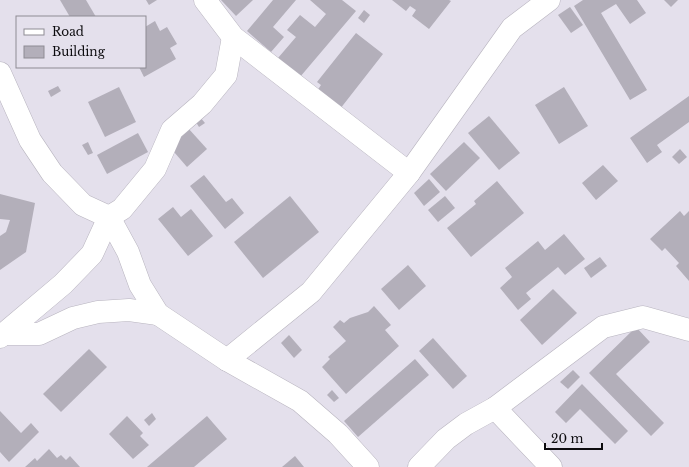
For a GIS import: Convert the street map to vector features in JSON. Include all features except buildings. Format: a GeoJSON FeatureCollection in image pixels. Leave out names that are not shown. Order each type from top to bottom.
{"type":"FeatureCollection","features":[{"type":"Feature","properties":{"kind":"street"},"geometry":{"type":"LineString","coordinates":[[205,0],[233,37],[409,173]]}},
{"type":"Feature","properties":{"kind":"street"},"geometry":{"type":"LineString","coordinates":[[227,360],[312,292],[409,173],[512,28],[549,0]]}},
{"type":"Feature","properties":{"kind":"street"},"geometry":{"type":"LineString","coordinates":[[2,336],[63,284],[92,254],[109,217],[122,209],[155,169],[172,130],[202,104],[226,75],[233,37]]}},
{"type":"Feature","properties":{"kind":"street"},"geometry":{"type":"LineString","coordinates":[[0,73],[30,140],[52,173],[83,205],[109,217],[128,252],[140,285],[158,314],[227,360],[300,401],[338,434],[368,467]]}},
{"type":"Feature","properties":{"kind":"street"},"geometry":{"type":"LineString","coordinates":[[2,336],[39,334],[73,318],[98,312],[129,310],[158,314]]}},
{"type":"Feature","properties":{"kind":"street"},"geometry":{"type":"LineString","coordinates":[[419,467],[446,439],[466,424],[495,408],[603,326],[643,317],[689,330]]}},
{"type":"Feature","properties":{"kind":"street"},"geometry":{"type":"LineString","coordinates":[[495,408],[551,467]]}}]}
